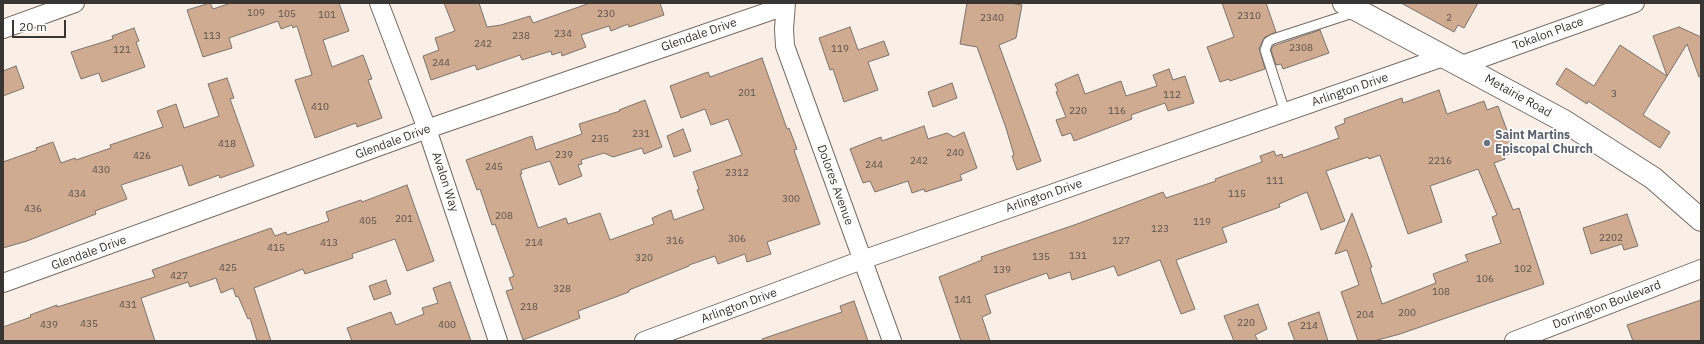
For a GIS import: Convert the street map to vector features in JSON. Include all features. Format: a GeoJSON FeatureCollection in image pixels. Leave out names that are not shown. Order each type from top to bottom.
{"type":"FeatureCollection","features":[{"type":"Feature","properties":{"kind":"main road","name":"Metairie Road"},"geometry":{"type":"LineString","coordinates":[[1351,7],[1564,121],[1653,178],[1701,220]]}},
{"type":"Feature","properties":{"kind":"street"},"geometry":{"type":"LineString","coordinates":[[3,29],[75,3]]}},
{"type":"Feature","properties":{"kind":"street","name":"Avalon Way"},"geometry":{"type":"LineString","coordinates":[[379,3],[427,129],[498,341]]}},
{"type":"Feature","properties":{"kind":"street","name":"Tokalon Place"},"geometry":{"type":"LineString","coordinates":[[1454,61],[1635,3]]}},
{"type":"Feature","properties":{"kind":"street","name":"Glendale Drive"},"geometry":{"type":"LineString","coordinates":[[3,284],[427,129],[786,4],[784,28]]}},
{"type":"Feature","properties":{"kind":"street","name":"Dolores Avenue"},"geometry":{"type":"LineString","coordinates":[[784,28],[785,46],[892,341]]}},
{"type":"Feature","properties":{"kind":"street","name":"Arlington Drive"},"geometry":{"type":"LineString","coordinates":[[644,341],[862,260],[1286,112],[1454,61]]}},
{"type":"Feature","properties":{"kind":"street","name":"Dorrington Boulevard"},"geometry":{"type":"LineString","coordinates":[[1514,341],[1701,269]]}},
{"type":"Feature","properties":{"kind":"lane"},"geometry":{"type":"LineString","coordinates":[[1286,112],[1265,50],[1268,42],[1351,7]]}},
{"type":"Feature","properties":{"kind":"building"},"geometry":{"type":"Polygon","coordinates":[[[210,3],[213,9],[231,3],[339,3],[349,31],[323,40],[332,67],[363,55],[372,79],[368,80],[382,118],[357,127],[356,123],[315,138],[295,80],[312,75],[297,26],[293,28],[292,25],[281,29],[278,21],[229,38],[232,48],[203,57],[187,10],[210,3]]]}},
{"type":"Feature","properties":{"kind":"building"},"geometry":{"type":"Polygon","coordinates":[[[444,3],[479,3],[487,27],[501,25],[530,16],[533,23],[590,3],[660,3],[664,15],[629,27],[628,24],[611,31],[609,26],[581,35],[586,47],[562,56],[561,52],[552,55],[551,51],[522,60],[520,55],[477,70],[475,65],[431,80],[423,56],[439,50],[435,38],[455,31],[444,3]]]}},
{"type":"Feature","properties":{"kind":"building"},"geometry":{"type":"Polygon","coordinates":[[[967,3],[1010,3],[1022,5],[1016,38],[999,45],[1041,161],[1017,170],[1012,156],[1014,155],[1006,128],[977,47],[960,44],[967,3]]]}},
{"type":"Feature","properties":{"kind":"building"},"geometry":{"type":"Polygon","coordinates":[[[1222,3],[1266,3],[1276,32],[1265,37],[1259,48],[1265,69],[1230,81],[1229,79],[1220,82],[1207,47],[1234,37],[1222,3]]]}},
{"type":"Feature","properties":{"kind":"building"},"geometry":{"type":"Polygon","coordinates":[[[1401,3],[1478,3],[1464,28],[1458,25],[1454,32],[1401,3]]]}},
{"type":"Feature","properties":{"kind":"building"},"geometry":{"type":"Polygon","coordinates":[[[850,27],[858,50],[884,41],[889,55],[868,62],[878,90],[844,102],[833,69],[830,70],[819,38],[850,27]]]}},
{"type":"Feature","properties":{"kind":"building"},"geometry":{"type":"Polygon","coordinates":[[[1679,27],[1701,37],[1701,76],[1699,77],[1687,44],[1643,115],[1670,132],[1660,148],[1588,101],[1587,104],[1556,84],[1566,68],[1594,86],[1620,45],[1667,76],[1653,36],[1679,27]]]}},
{"type":"Feature","properties":{"kind":"building"},"geometry":{"type":"Polygon","coordinates":[[[134,28],[139,41],[136,42],[145,67],[102,82],[99,73],[81,79],[71,52],[113,39],[112,36],[134,28]]]}},
{"type":"Feature","properties":{"kind":"building"},"geometry":{"type":"Polygon","coordinates":[[[1320,30],[1329,53],[1283,69],[1281,64],[1276,65],[1271,50],[1273,46],[1320,30]]]}},
{"type":"Feature","properties":{"kind":"building"},"geometry":{"type":"Polygon","coordinates":[[[762,58],[787,129],[789,128],[797,149],[794,150],[820,224],[767,242],[771,254],[747,262],[745,254],[718,264],[715,256],[689,265],[629,290],[629,292],[578,311],[580,318],[523,340],[506,291],[513,289],[509,278],[514,276],[495,224],[492,225],[480,189],[477,190],[466,160],[532,136],[536,150],[582,134],[579,124],[620,111],[619,110],[645,100],[662,147],[644,154],[642,148],[613,157],[604,153],[581,160],[582,164],[578,165],[582,176],[559,185],[550,161],[521,170],[522,174],[520,174],[538,228],[566,218],[568,224],[600,213],[610,240],[654,224],[652,218],[671,210],[674,220],[704,209],[697,190],[699,189],[693,172],[742,155],[728,119],[711,125],[705,109],[681,118],[670,86],[708,72],[710,77],[762,58]]]}},
{"type":"Feature","properties":{"kind":"building"},"geometry":{"type":"Polygon","coordinates":[[[16,66],[24,88],[3,96],[3,71],[16,66]]]}},
{"type":"Feature","properties":{"kind":"building"},"geometry":{"type":"Polygon","coordinates":[[[1169,69],[1173,80],[1185,76],[1194,103],[1168,111],[1165,103],[1131,115],[1132,119],[1074,141],[1071,133],[1062,136],[1056,120],[1066,117],[1056,92],[1058,91],[1055,84],[1078,74],[1085,94],[1121,81],[1126,96],[1157,86],[1153,75],[1169,69]]]}},
{"type":"Feature","properties":{"kind":"building"},"geometry":{"type":"Polygon","coordinates":[[[227,78],[234,98],[230,99],[254,166],[220,178],[219,175],[189,186],[182,165],[121,185],[127,199],[95,211],[96,214],[27,241],[3,248],[3,162],[37,150],[36,148],[53,142],[61,163],[75,158],[76,160],[111,148],[110,145],[163,127],[157,111],[176,104],[184,128],[219,116],[208,84],[227,78]]]}},
{"type":"Feature","properties":{"kind":"building"},"geometry":{"type":"Polygon","coordinates":[[[952,83],[957,98],[933,107],[928,92],[952,83]]]}},
{"type":"Feature","properties":{"kind":"building"},"geometry":{"type":"Polygon","coordinates":[[[1439,90],[1447,114],[1484,101],[1487,110],[1498,106],[1515,152],[1504,156],[1505,159],[1494,163],[1513,210],[1519,208],[1544,284],[1400,334],[1374,341],[1358,341],[1341,292],[1359,285],[1347,250],[1335,254],[1352,213],[1372,267],[1370,268],[1382,304],[1436,283],[1433,274],[1468,261],[1465,255],[1501,243],[1492,217],[1497,215],[1478,169],[1430,186],[1442,222],[1408,234],[1380,155],[1369,159],[1368,157],[1326,171],[1345,221],[1321,230],[1307,192],[1279,204],[1280,207],[1222,228],[1227,242],[1176,260],[1195,309],[1181,314],[1160,260],[1118,276],[1114,266],[1072,280],[1070,272],[1049,279],[1047,273],[985,295],[991,313],[982,317],[990,341],[961,341],[939,277],[982,260],[981,257],[1077,224],[1163,192],[1166,198],[1216,181],[1215,179],[1262,162],[1260,156],[1274,151],[1276,156],[1282,154],[1283,158],[1339,138],[1335,127],[1345,123],[1344,119],[1402,98],[1403,103],[1439,90]]]}},
{"type":"Feature","properties":{"kind":"building"},"geometry":{"type":"Polygon","coordinates":[[[924,126],[928,139],[947,133],[954,137],[964,132],[977,168],[960,175],[962,180],[925,192],[924,189],[912,193],[908,181],[875,192],[870,181],[863,183],[850,149],[881,137],[882,141],[924,126]]]}},
{"type":"Feature","properties":{"kind":"building"},"geometry":{"type":"Polygon","coordinates":[[[683,129],[691,151],[674,157],[667,136],[683,129]]]}},
{"type":"Feature","properties":{"kind":"building"},"geometry":{"type":"Polygon","coordinates":[[[407,185],[434,261],[407,271],[395,239],[352,254],[353,258],[305,274],[303,269],[254,288],[271,341],[257,341],[250,318],[248,319],[238,296],[236,297],[233,288],[221,293],[216,278],[190,287],[188,282],[141,298],[155,341],[3,341],[3,327],[31,317],[30,315],[57,305],[57,307],[155,277],[152,270],[271,228],[275,236],[286,232],[287,235],[329,221],[326,212],[361,200],[362,202],[407,185]]]}},
{"type":"Feature","properties":{"kind":"building"},"geometry":{"type":"Polygon","coordinates":[[[1627,214],[1638,246],[1624,250],[1622,244],[1591,254],[1583,228],[1627,214]]]}},
{"type":"Feature","properties":{"kind":"building"},"geometry":{"type":"Polygon","coordinates":[[[386,280],[391,294],[374,300],[369,286],[386,280]]]}},
{"type":"Feature","properties":{"kind":"building"},"geometry":{"type":"Polygon","coordinates":[[[450,282],[471,341],[352,341],[347,328],[391,312],[396,325],[424,314],[422,308],[438,303],[433,288],[450,282]]]}},
{"type":"Feature","properties":{"kind":"building"},"geometry":{"type":"Polygon","coordinates":[[[1701,300],[1701,341],[1633,341],[1627,325],[1701,300]]]}},
{"type":"Feature","properties":{"kind":"building"},"geometry":{"type":"Polygon","coordinates":[[[854,301],[868,341],[762,341],[762,339],[842,312],[840,306],[854,301]]]}},
{"type":"Feature","properties":{"kind":"building"},"geometry":{"type":"Polygon","coordinates":[[[1258,304],[1267,329],[1255,335],[1258,341],[1234,341],[1224,316],[1258,304]]]}},
{"type":"Feature","properties":{"kind":"building"},"geometry":{"type":"Polygon","coordinates":[[[1319,312],[1328,341],[1295,341],[1288,323],[1319,312]]]}},
{"type":"Feature","properties":{"kind":"place","name":"Saint Martins Episcopal Church"},"geometry":{"type":"Point","coordinates":[1487,143]}}]}
